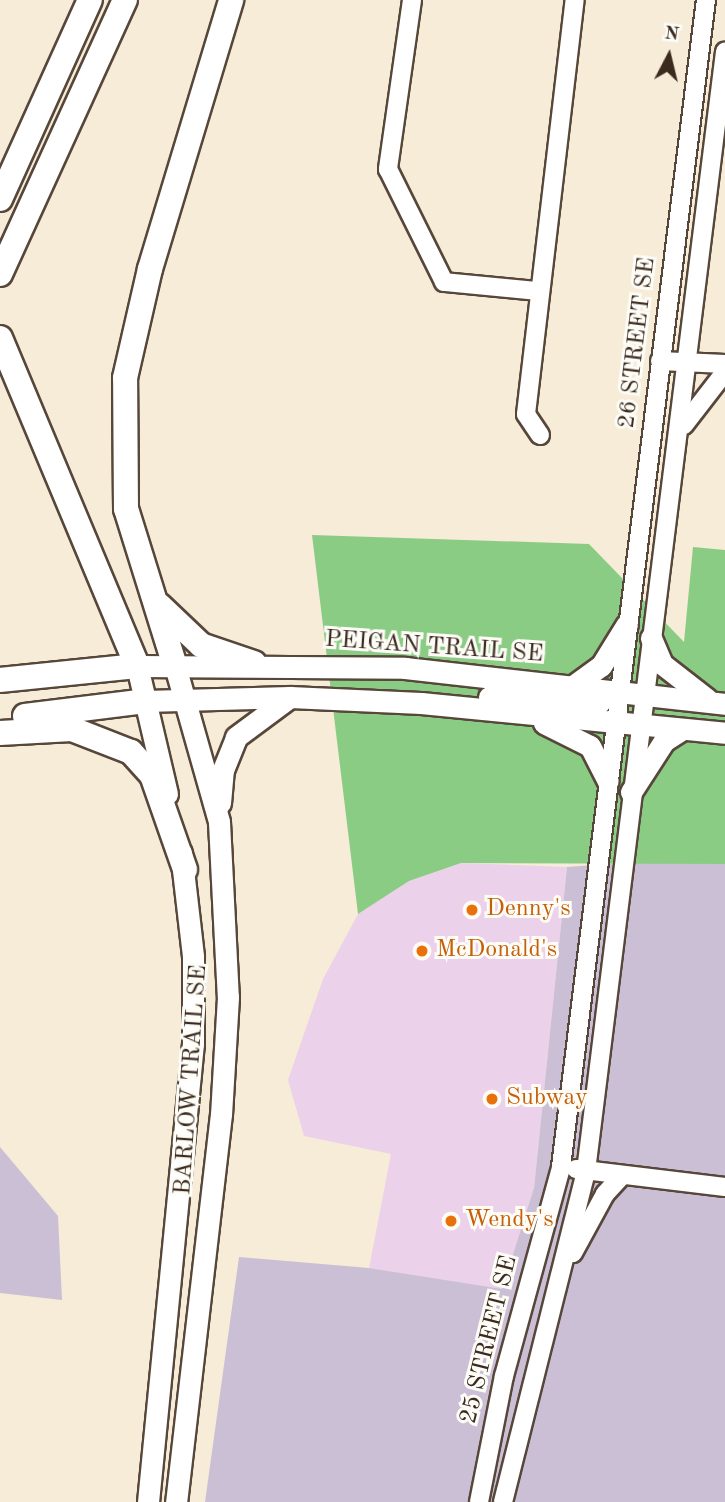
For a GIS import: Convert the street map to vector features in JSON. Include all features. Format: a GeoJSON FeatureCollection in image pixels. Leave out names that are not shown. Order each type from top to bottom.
{"type":"FeatureCollection","features":[{"type":"Feature","properties":{"kind":"highway"},"geometry":{"type":"LineString","coordinates":[[0,199],[90,0]]}},
{"type":"Feature","properties":{"kind":"highway"},"geometry":{"type":"LineString","coordinates":[[0,274],[125,0]]}},
{"type":"Feature","properties":{"kind":"highway"},"geometry":{"type":"LineString","coordinates":[[175,666],[150,595],[126,509],[125,378],[150,269],[231,0]]}},
{"type":"Feature","properties":{"kind":"highway"},"geometry":{"type":"LineString","coordinates":[[0,338],[137,666],[0,680]]}},
{"type":"Feature","properties":{"kind":"highway"},"geometry":{"type":"LineString","coordinates":[[150,595],[183,634],[254,663]]}},
{"type":"Feature","properties":{"kind":"highway"},"geometry":{"type":"LineString","coordinates":[[0,721],[145,701]]}},
{"type":"Feature","properties":{"kind":"highway"},"geometry":{"type":"LineString","coordinates":[[0,733],[72,729],[131,752],[152,775],[185,869]]}},
{"type":"Feature","properties":{"kind":"main road"},"geometry":{"type":"LineString","coordinates":[[573,686],[601,666],[627,624]]}},
{"type":"Feature","properties":{"kind":"main road"},"geometry":{"type":"LineString","coordinates":[[651,638],[666,669],[718,703]]}},
{"type":"Feature","properties":{"kind":"main road","name":"PEIGAN TRAIL SE"},"geometry":{"type":"LineString","coordinates":[[137,666],[254,663],[405,668],[573,686],[619,706],[639,725],[725,733]]}},
{"type":"Feature","properties":{"kind":"main road","name":"BARLOW TRAIL SE"},"geometry":{"type":"LineString","coordinates":[[137,666],[185,869],[192,1044],[148,1502]]}},
{"type":"Feature","properties":{"kind":"main road","name":"BARLOW TRAIL SE"},"geometry":{"type":"LineString","coordinates":[[175,666],[187,698],[219,822],[227,957],[221,1114],[176,1502]]}},
{"type":"Feature","properties":{"kind":"main road"},"geometry":{"type":"LineString","coordinates":[[421,703],[446,696],[619,706],[643,695],[718,703]]}},
{"type":"Feature","properties":{"kind":"main road"},"geometry":{"type":"LineString","coordinates":[[219,822],[223,770],[236,737],[290,697]]}},
{"type":"Feature","properties":{"kind":"main road","name":"PEIGAN TRAIL SE"},"geometry":{"type":"LineString","coordinates":[[145,701],[290,697],[421,703],[519,713],[619,706]]}},
{"type":"Feature","properties":{"kind":"main road"},"geometry":{"type":"LineString","coordinates":[[519,713],[583,741],[608,781]]}},
{"type":"Feature","properties":{"kind":"main road"},"geometry":{"type":"LineString","coordinates":[[631,792],[664,741],[681,730]]}},
{"type":"Feature","properties":{"kind":"street"},"geometry":{"type":"LineString","coordinates":[[412,0],[388,169],[444,282],[538,291]]}},
{"type":"Feature","properties":{"kind":"street"},"geometry":{"type":"LineString","coordinates":[[540,435],[526,414],[538,291],[575,0]]}},
{"type":"Feature","properties":{"kind":"street","name":"26 STREET SE"},"geometry":{"type":"LineString","coordinates":[[619,706],[706,0]]}},
{"type":"Feature","properties":{"kind":"street"},"geometry":{"type":"LineString","coordinates":[[643,695],[690,364],[725,52]]}},
{"type":"Feature","properties":{"kind":"street"},"geometry":{"type":"LineString","coordinates":[[660,361],[725,364]]}},
{"type":"Feature","properties":{"kind":"street"},"geometry":{"type":"LineString","coordinates":[[680,431],[725,372]]}},
{"type":"Feature","properties":{"kind":"street","name":"25 STREET SE"},"geometry":{"type":"LineString","coordinates":[[503,1502],[519,1421],[586,1171],[643,695]]}},
{"type":"Feature","properties":{"kind":"street","name":"25 STREET SE"},"geometry":{"type":"LineString","coordinates":[[479,1502],[495,1416],[561,1167],[619,706]]}},
{"type":"Feature","properties":{"kind":"street"},"geometry":{"type":"LineString","coordinates":[[561,1167],[725,1187]]}},
{"type":"Feature","properties":{"kind":"street"},"geometry":{"type":"LineString","coordinates":[[562,1267],[624,1175]]}},
{"type":"Feature","properties":{"kind":"street"},"geometry":{"type":"LineString","coordinates":[[495,1416],[519,1421]]}},
{"type":"Feature","properties":{"kind":"shaded area"},"geometry":{"type":"Polygon","coordinates":[[[645,861],[725,864],[725,1502],[205,1502],[239,1257],[369,1268],[502,1289],[534,1188],[567,867],[645,861]]]}},
{"type":"Feature","properties":{"kind":"shaded area"},"geometry":{"type":"Polygon","coordinates":[[[461,863],[567,867],[534,1188],[502,1290],[369,1268],[391,1154],[304,1136],[288,1080],[323,979],[358,914],[409,881],[461,863]]]}},
{"type":"Feature","properties":{"kind":"shaded area"},"geometry":{"type":"Polygon","coordinates":[[[0,1147],[58,1216],[62,1300],[0,1293],[0,1147]]]}},
{"type":"Feature","properties":{"kind":"green space"},"geometry":{"type":"Polygon","coordinates":[[[312,535],[589,544],[684,642],[693,547],[725,550],[725,864],[461,863],[409,881],[358,914],[312,535]]]}},
{"type":"Feature","properties":{"kind":"place","name":"Denny's"},"geometry":{"type":"Point","coordinates":[472,910]}},
{"type":"Feature","properties":{"kind":"place","name":"McDonald's"},"geometry":{"type":"Point","coordinates":[422,951]}},
{"type":"Feature","properties":{"kind":"place","name":"Subway"},"geometry":{"type":"Point","coordinates":[492,1099]}},
{"type":"Feature","properties":{"kind":"place","name":"Wendy's"},"geometry":{"type":"Point","coordinates":[451,1221]}}]}
